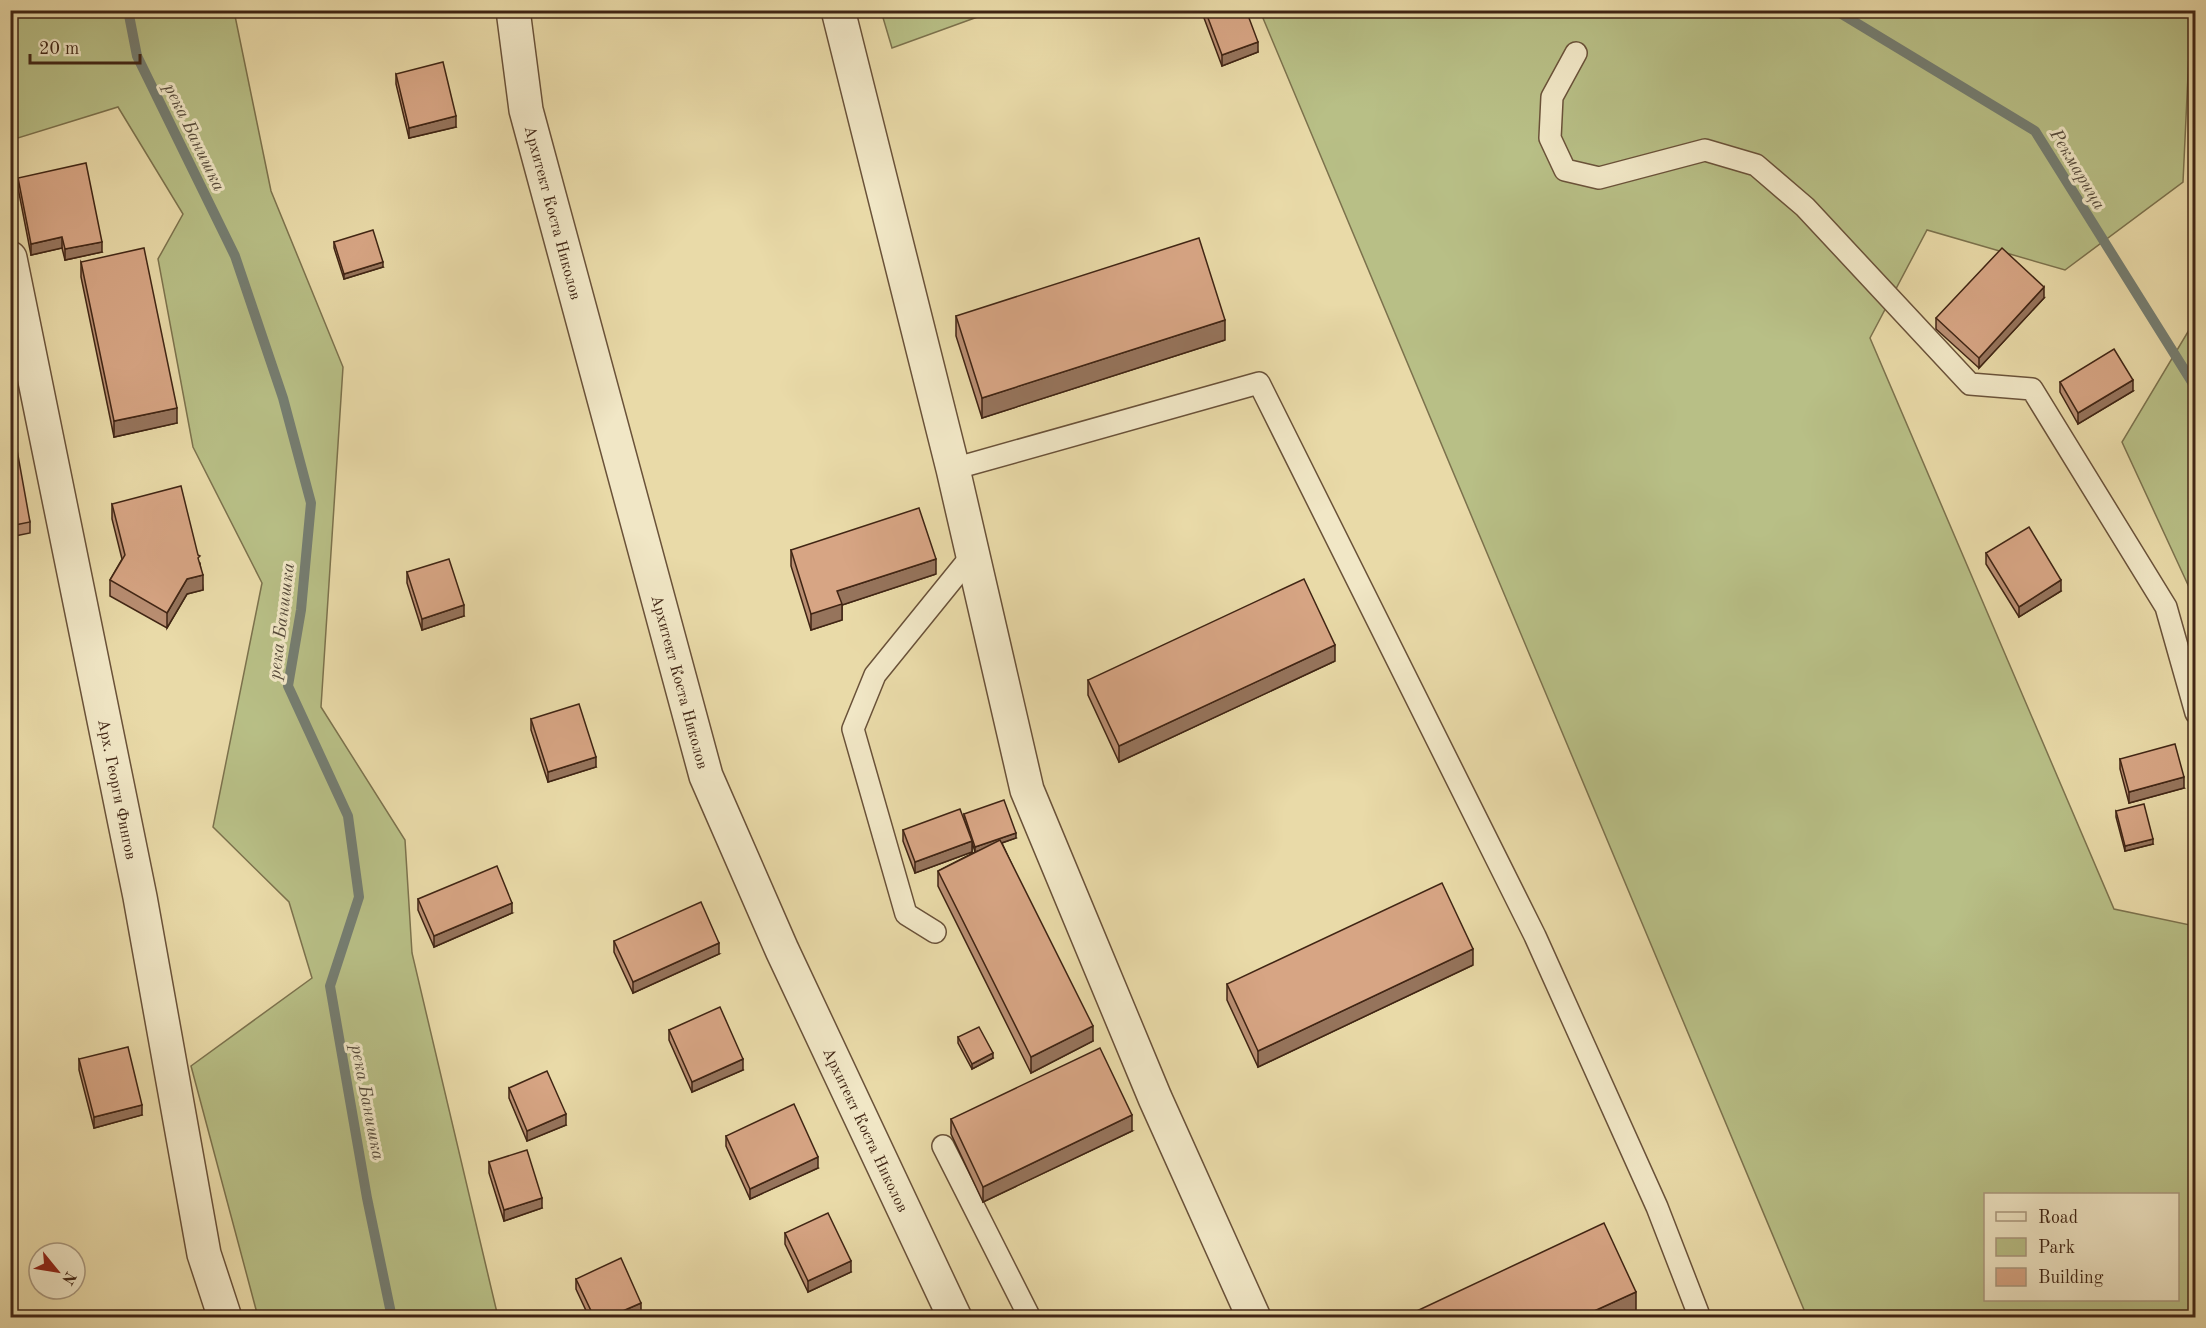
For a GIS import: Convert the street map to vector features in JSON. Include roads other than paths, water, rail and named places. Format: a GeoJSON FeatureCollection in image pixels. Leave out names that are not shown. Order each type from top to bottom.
{"type":"FeatureCollection","features":[{"type":"Feature","properties":{"kind":"street","name":"Архитект Коста Николов"},"geometry":{"type":"LineString","coordinates":[[513,10],[526,110],[706,776],[782,950],[955,1317]]}},
{"type":"Feature","properties":{"kind":"street"},"geometry":{"type":"LineString","coordinates":[[838,10],[953,469],[1027,790],[1155,1098],[1254,1317]]}},
{"type":"Feature","properties":{"kind":"street","name":"Арх. Георги Фингов"},"geometry":{"type":"LineString","coordinates":[[10,258],[140,897],[204,1254],[225,1317]]}},
{"type":"Feature","properties":{"kind":"lane"},"geometry":{"type":"LineString","coordinates":[[1576,53],[1552,97],[1550,138],[1565,170],[1599,178],[1705,150],[1756,165],[1805,207],[1970,384],[2032,389],[2166,607],[2196,713]]}},
{"type":"Feature","properties":{"kind":"lane"},"geometry":{"type":"LineString","coordinates":[[953,469],[1259,383],[1536,936],[1657,1207],[1700,1317]]}},
{"type":"Feature","properties":{"kind":"lane"},"geometry":{"type":"LineString","coordinates":[[935,932],[906,914],[853,729],[875,675],[973,554]]}},
{"type":"Feature","properties":{"kind":"lane"},"geometry":{"type":"LineString","coordinates":[[943,1146],[1030,1317]]}},
{"type":"Feature","properties":{"kind":"waterway","name":"река Банишка"},"geometry":{"type":"LineString","coordinates":[[128,10],[137,56],[235,256],[283,398],[311,503],[301,610],[288,686],[348,816],[359,897],[330,986],[367,1198],[392,1318]]}},
{"type":"Feature","properties":{"kind":"waterway","name":"Рекмарица"},"geometry":{"type":"LineString","coordinates":[[1835,10],[2035,131],[2192,382],[2196,392]]}}]}
